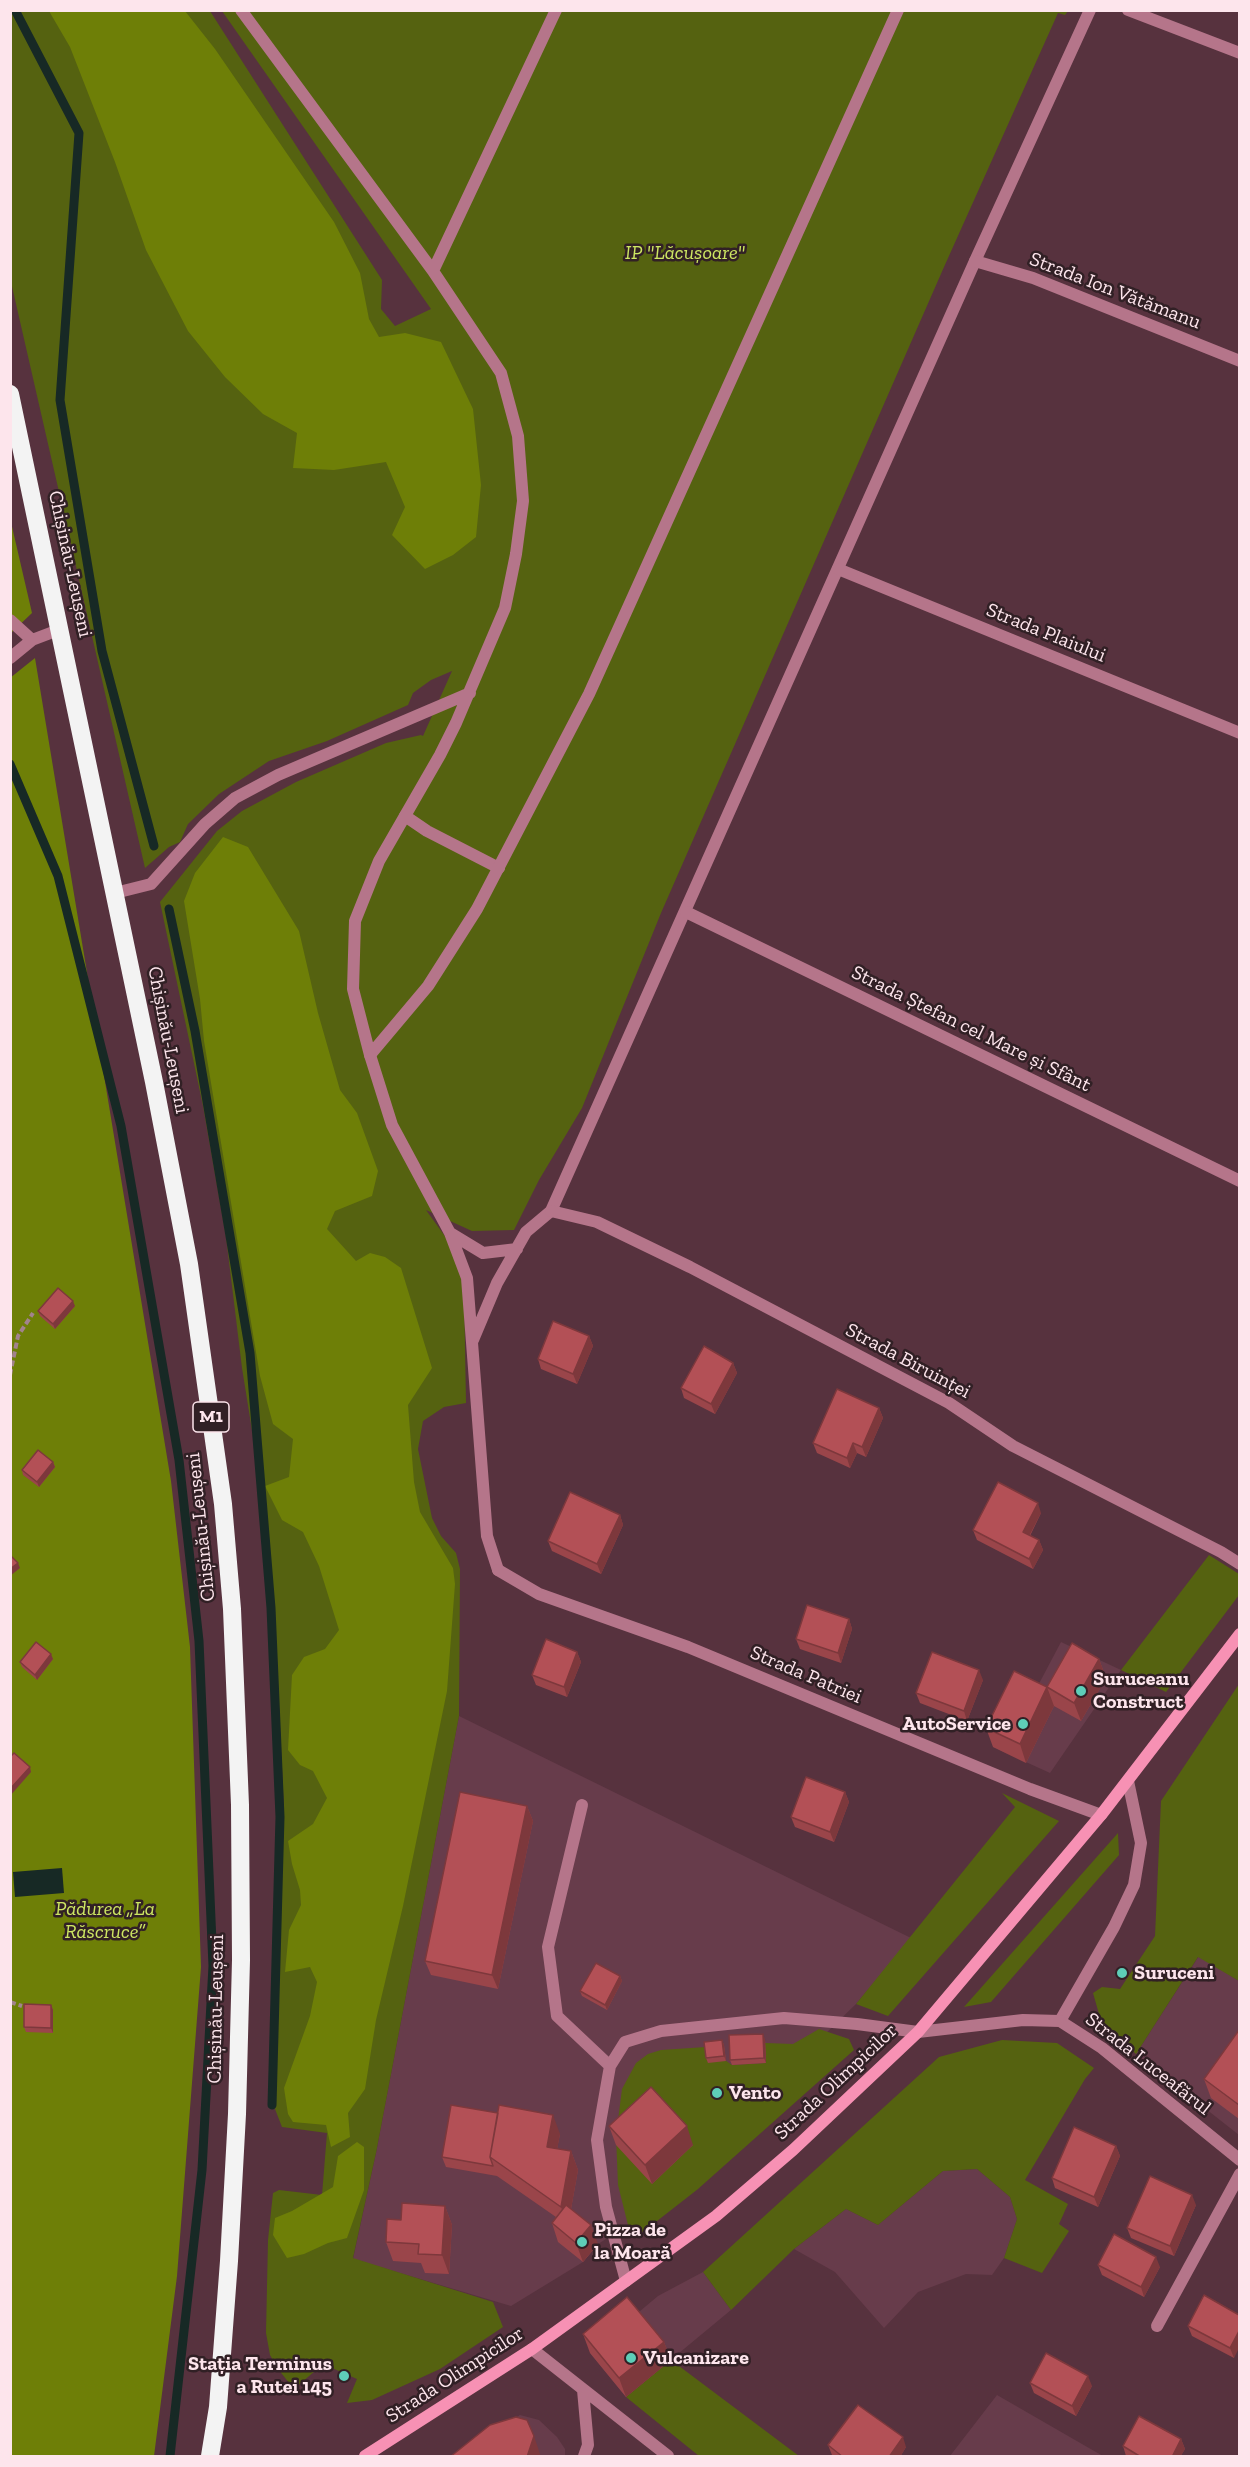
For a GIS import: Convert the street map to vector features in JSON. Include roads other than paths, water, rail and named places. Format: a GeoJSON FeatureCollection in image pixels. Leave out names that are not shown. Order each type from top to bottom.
{"type":"FeatureCollection","features":[{"type":"Feature","properties":{"kind":"highway","name":"Chișinău-Leușeni"},"geometry":{"type":"LineString","coordinates":[[10,394],[61,629],[189,1264],[223,1504],[232,1609],[240,1805],[241,1960],[237,2114],[227,2284],[218,2407],[210,2457]]}},
{"type":"Feature","properties":{"kind":"main road","name":"Strada Olimpicilor"},"geometry":{"type":"LineString","coordinates":[[365,2457],[532,2349],[716,2216],[793,2150],[918,2032],[1101,1815],[1239,1634]]}},
{"type":"Feature","properties":{"kind":"street"},"geometry":{"type":"LineString","coordinates":[[242,10],[252,16],[433,271],[501,373],[519,436],[523,501],[516,554],[505,608],[470,693],[440,755],[379,861],[355,921],[353,989],[370,1055],[392,1125],[450,1233],[467,1278],[473,1340]]}},
{"type":"Feature","properties":{"kind":"street"},"geometry":{"type":"LineString","coordinates":[[433,271],[556,10]]}},
{"type":"Feature","properties":{"kind":"street"},"geometry":{"type":"LineString","coordinates":[[370,1055],[428,986],[477,909],[589,694],[898,10]]}},
{"type":"Feature","properties":{"kind":"street"},"geometry":{"type":"LineString","coordinates":[[473,1340],[498,1282],[526,1232],[551,1211],[975,261],[1090,10]]}},
{"type":"Feature","properties":{"kind":"street"},"geometry":{"type":"LineString","coordinates":[[1128,10],[1239,53]]}},
{"type":"Feature","properties":{"kind":"street","name":"Strada Ion Vătămanu"},"geometry":{"type":"LineString","coordinates":[[975,261],[1033,278],[1239,361]]}},
{"type":"Feature","properties":{"kind":"street","name":"Strada Plaiului"},"geometry":{"type":"LineString","coordinates":[[838,569],[1239,733]]}},
{"type":"Feature","properties":{"kind":"street"},"geometry":{"type":"LineString","coordinates":[[10,620],[32,640]]}},
{"type":"Feature","properties":{"kind":"street"},"geometry":{"type":"LineString","coordinates":[[10,658],[32,640],[61,629]]}},
{"type":"Feature","properties":{"kind":"street"},"geometry":{"type":"LineString","coordinates":[[115,893],[151,884],[205,824],[235,798],[278,775],[470,693]]}},
{"type":"Feature","properties":{"kind":"street"},"geometry":{"type":"LineString","coordinates":[[405,816],[427,831],[499,868]]}},
{"type":"Feature","properties":{"kind":"street","name":"Strada Ștefan cel Mare și Sfânt"},"geometry":{"type":"LineString","coordinates":[[686,912],[1239,1181]]}},
{"type":"Feature","properties":{"kind":"street","name":"Strada Biruinței"},"geometry":{"type":"LineString","coordinates":[[551,1211],[597,1222],[690,1268],[949,1403],[1013,1446],[1221,1552],[1239,1564]]}},
{"type":"Feature","properties":{"kind":"street"},"geometry":{"type":"LineString","coordinates":[[450,1233],[483,1253],[517,1249]]}},
{"type":"Feature","properties":{"kind":"street","name":"Strada Patriei"},"geometry":{"type":"LineString","coordinates":[[473,1340],[488,1536],[498,1570],[539,1594],[688,1647],[1030,1789],[1101,1815]]}},
{"type":"Feature","properties":{"kind":"street"},"geometry":{"type":"LineString","coordinates":[[1059,2021],[1114,1927],[1134,1885],[1141,1844],[1128,1781]]}},
{"type":"Feature","properties":{"kind":"street"},"geometry":{"type":"LineString","coordinates":[[582,1805],[548,1947],[557,2016],[610,2066],[597,2140],[606,2207],[626,2281]]}},
{"type":"Feature","properties":{"kind":"street","name":"Strada Luceafărul"},"geometry":{"type":"LineString","coordinates":[[610,2066],[625,2042],[661,2031],[784,2018],[918,2032],[1023,2020],[1059,2021],[1102,2048],[1239,2160]]}},
{"type":"Feature","properties":{"kind":"street"},"geometry":{"type":"LineString","coordinates":[[1157,2326],[1239,2174]]}},
{"type":"Feature","properties":{"kind":"street"},"geometry":{"type":"LineString","coordinates":[[532,2349],[668,2457]]}},
{"type":"Feature","properties":{"kind":"street"},"geometry":{"type":"LineString","coordinates":[[583,2390],[588,2445],[584,2457]]}},
{"type":"Feature","properties":{"kind":"waterway"},"geometry":{"type":"LineString","coordinates":[[15,10],[79,133],[60,400],[102,651],[154,846]]}},
{"type":"Feature","properties":{"kind":"waterway"},"geometry":{"type":"LineString","coordinates":[[10,764],[58,876],[121,1126],[179,1460],[199,1641],[213,1966],[202,2170],[170,2456]]}},
{"type":"Feature","properties":{"kind":"waterway"},"geometry":{"type":"LineString","coordinates":[[169,909],[195,1031],[250,1353],[271,1608],[280,1817],[272,2105]]}},
{"type":"Feature","properties":{"kind":"place","name":"Suruceanu Construct"},"geometry":{"type":"Point","coordinates":[1081,1691]}},
{"type":"Feature","properties":{"kind":"place","name":"AutoService"},"geometry":{"type":"Point","coordinates":[1023,1724]}},
{"type":"Feature","properties":{"kind":"place","name":"Suruceni"},"geometry":{"type":"Point","coordinates":[1122,1973]}},
{"type":"Feature","properties":{"kind":"place","name":"Vento"},"geometry":{"type":"Point","coordinates":[717,2093]}},
{"type":"Feature","properties":{"kind":"place","name":"Pizza de la Moară"},"geometry":{"type":"Point","coordinates":[582,2242]}},
{"type":"Feature","properties":{"kind":"place","name":"Vulcanizare"},"geometry":{"type":"Point","coordinates":[631,2358]}},
{"type":"Feature","properties":{"kind":"place","name":"Stația Terminus a Rutei 145"},"geometry":{"type":"Point","coordinates":[344,2376]}},
{"type":"Feature","properties":{"kind":"park label","name":"IP \"Lăcușoare\""},"geometry":{"type":"Point","coordinates":[685,253]}},
{"type":"Feature","properties":{"kind":"park label","name":"Pădurea „La Răscruce”"},"geometry":{"type":"Point","coordinates":[105,1920]}}]}
